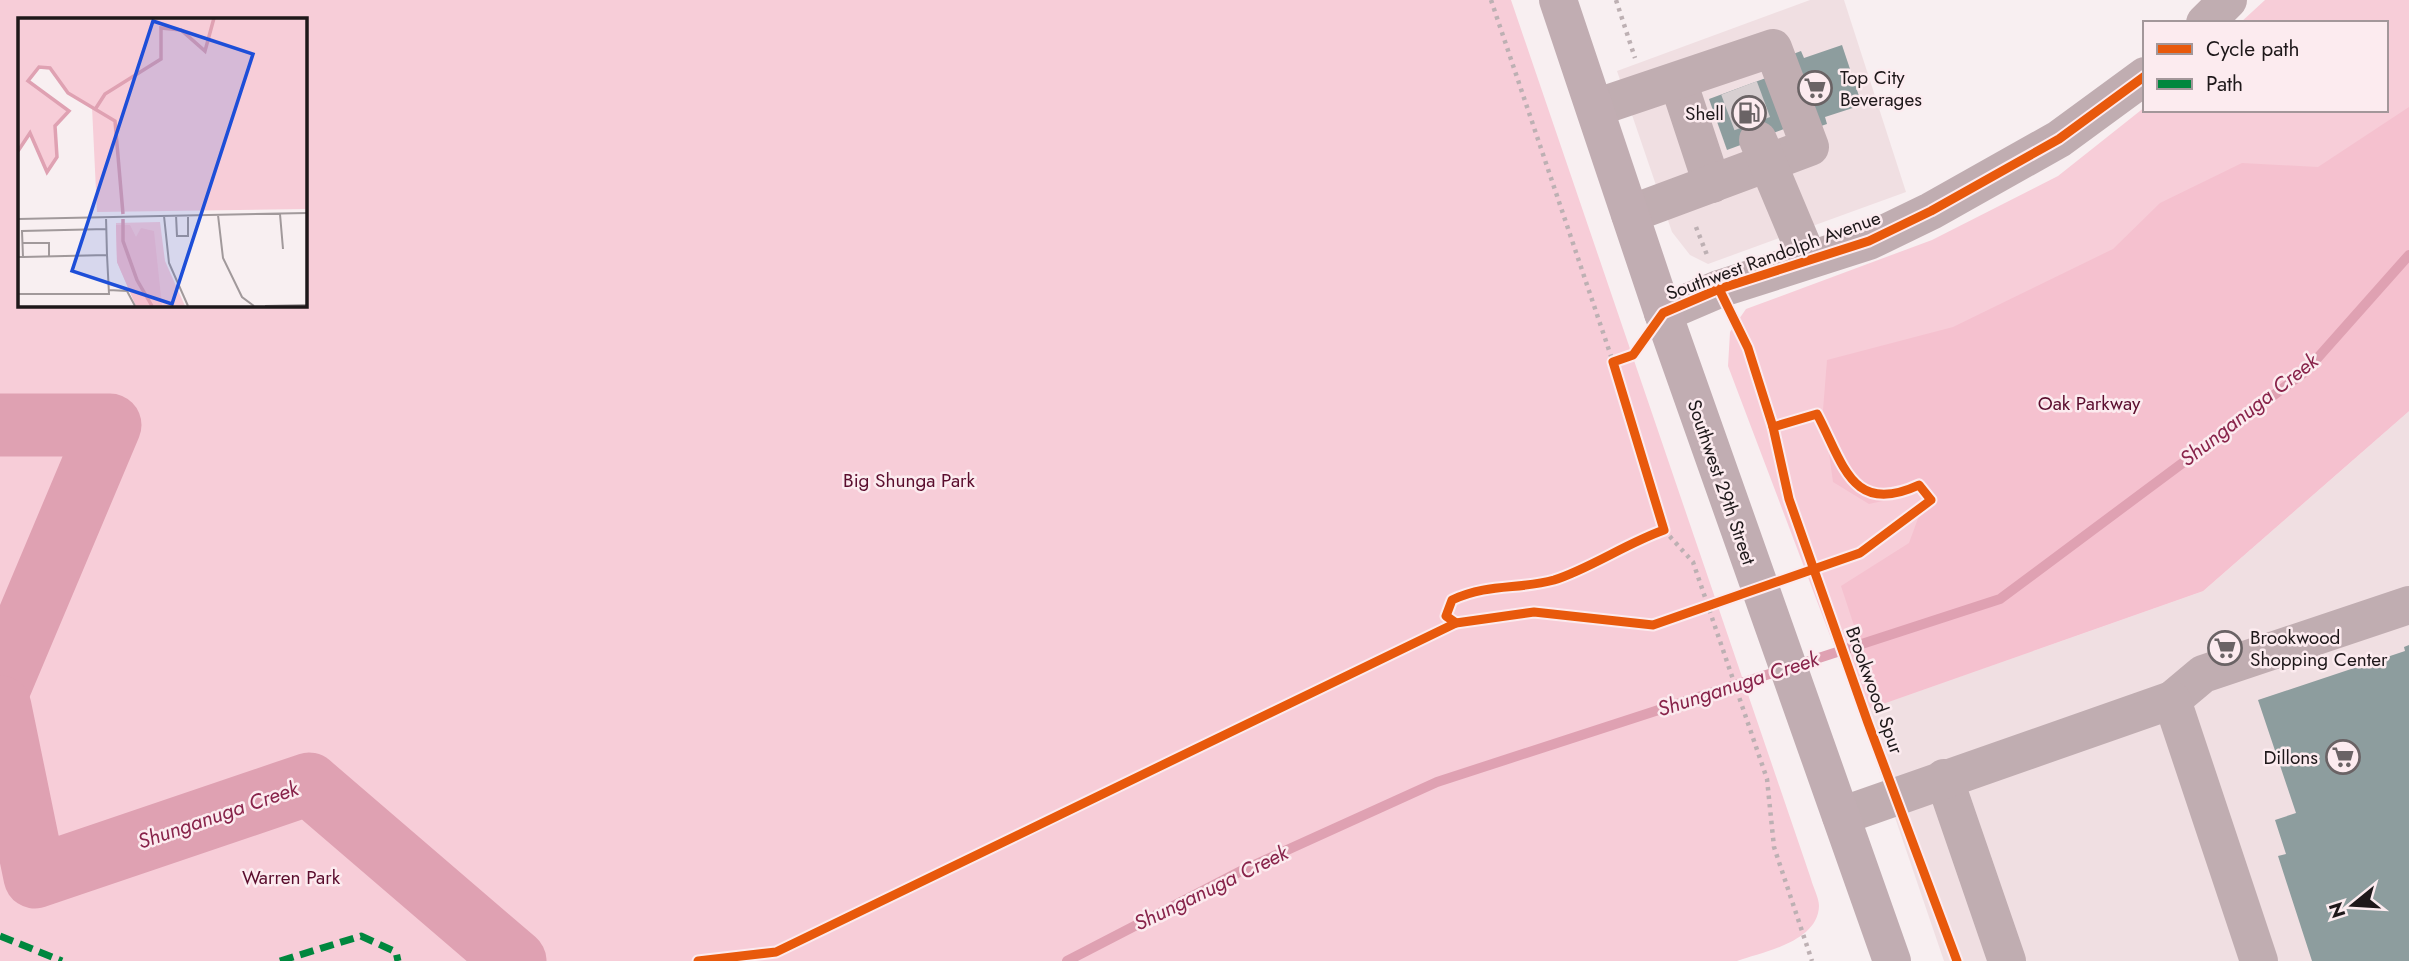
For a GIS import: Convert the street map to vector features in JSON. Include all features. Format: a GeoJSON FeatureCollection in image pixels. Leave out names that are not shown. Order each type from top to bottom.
{"type":"FeatureCollection","features":[{"type":"Feature","properties":{"kind":"main road","name":"Southwest 29th Street"},"geometry":{"type":"LineString","coordinates":[[1559,0],[1663,313],[1892,961]]}},
{"type":"Feature","properties":{"kind":"street"},"geometry":{"type":"LineString","coordinates":[[2207,21],[2228,0]]}},
{"type":"Feature","properties":{"kind":"street"},"geometry":{"type":"LineString","coordinates":[[1595,108],[1678,81],[1734,75],[1773,48],[1810,147],[1762,151],[1712,184],[1630,214]]}},
{"type":"Feature","properties":{"kind":"street","name":"Southwest Randolph Avenue"},"geometry":{"type":"LineString","coordinates":[[1663,313],[1719,289],[1869,241],[1977,187],[2059,139],[2143,77]]}},
{"type":"Feature","properties":{"kind":"street"},"geometry":{"type":"LineString","coordinates":[[1678,81],[1712,184]]}},
{"type":"Feature","properties":{"kind":"street"},"geometry":{"type":"LineString","coordinates":[[1762,151],[1808,260]]}},
{"type":"Feature","properties":{"kind":"street"},"geometry":{"type":"LineString","coordinates":[[1841,816],[2172,700],[2203,674],[2409,605]]}},
{"type":"Feature","properties":{"kind":"street"},"geometry":{"type":"LineString","coordinates":[[2172,700],[2259,961]]}},
{"type":"Feature","properties":{"kind":"street"},"geometry":{"type":"LineString","coordinates":[[1944,778],[2007,961]]}},
{"type":"Feature","properties":{"kind":"path"},"geometry":{"type":"LineString","coordinates":[[1491,0],[1616,374]]}},
{"type":"Feature","properties":{"kind":"path"},"geometry":{"type":"LineString","coordinates":[[1613,362],[1623,358]]}},
{"type":"Feature","properties":{"kind":"path"},"geometry":{"type":"LineString","coordinates":[[1769,414],[1773,427],[1784,424]]}},
{"type":"Feature","properties":{"kind":"path"},"geometry":{"type":"LineString","coordinates":[[1660,517],[1664,530],[1693,562],[1767,779],[1773,847],[1812,961]]}},
{"type":"Feature","properties":{"kind":"path"},"geometry":{"type":"LineString","coordinates":[[1654,534],[1664,530]]}},
{"type":"Feature","properties":{"kind":"path"},"geometry":{"type":"LineString","coordinates":[[1808,571],[1821,566]]}},
{"type":"Feature","properties":{"kind":"path"},"geometry":{"type":"LineString","coordinates":[[1692,611],[1718,602]]}},
{"type":"Feature","properties":{"kind":"shaded area"},"geometry":{"type":"Polygon","coordinates":[[[1810,0],[1844,0],[1906,192],[1708,264],[1690,255],[1672,232],[1617,71],[1810,0]]]}},
{"type":"Feature","properties":{"kind":"shaded area","name":"Brookwood Shopping Center"},"geometry":{"type":"Polygon","coordinates":[[[2409,411],[2409,961],[1944,961],[1859,712],[2203,591],[2409,411]]]}},
{"type":"Feature","properties":{"kind":"green space","name":"Big Shunga Park"},"geometry":{"type":"Polygon","coordinates":[[[0,0],[1511,0],[1817,896],[1819,906],[1809,929],[1787,944],[1737,961],[0,961],[0,0]]]}},
{"type":"Feature","properties":{"kind":"green space","name":"Oak Parkway"},"geometry":{"type":"Polygon","coordinates":[[[2265,0],[2409,0],[2409,411],[2203,591],[1859,712],[1728,366],[1730,332],[1746,309],[1932,240],[2058,176],[2143,109],[2143,112],[2388,112],[2388,21],[2242,21],[2265,0]]]}},
{"type":"Feature","properties":{"kind":"green space","name":"Oak Parkway"},"geometry":{"type":"Polygon","coordinates":[[[2409,107],[2409,411],[2203,591],[1880,705],[1841,586],[1909,543],[1928,491],[1869,504],[1833,482],[1823,410],[1827,360],[1953,327],[2113,249],[2160,203],[2242,163],[2318,167],[2409,107]]]}},
{"type":"Feature","properties":{"kind":"building"},"geometry":{"type":"Polygon","coordinates":[[[1842,45],[1862,105],[1825,117],[1827,124],[1812,129],[1788,56],[1801,51],[1804,58],[1842,45]]]}},
{"type":"Feature","properties":{"kind":"building"},"geometry":{"type":"Polygon","coordinates":[[[1774,75],[1792,126],[1727,150],[1709,99],[1774,75]]]}},
{"type":"Feature","properties":{"kind":"building","name":"Dillons"},"geometry":{"type":"Polygon","coordinates":[[[2409,645],[2409,961],[2312,961],[2278,856],[2286,854],[2275,820],[2296,813],[2258,700],[2405,651],[2404,647],[2409,645]]]}},
{"type":"Feature","properties":{"kind":"waterway","name":"Shunganuga Creek"},"geometry":{"type":"LineString","coordinates":[[1067,961],[1241,871],[1437,782],[2000,599],[2306,371],[2409,255]]}},
{"type":"Feature","properties":{"kind":"waterway","name":"Shunganuga Creek"},"geometry":{"type":"LineString","coordinates":[[0,425],[110,425],[0,686]]}},
{"type":"Feature","properties":{"kind":"waterway","name":"Shunganuga Creek"},"geometry":{"type":"LineString","coordinates":[[0,707],[35,877],[309,784],[515,961]]}},
{"type":"Feature","properties":{"kind":"tunnel"},"geometry":{"type":"LineString","coordinates":[[1739,88],[1758,139]]}},
{"type":"Feature","properties":{"kind":"marked path"},"geometry":{"type":"LineString","coordinates":[[0,936],[62,961]]}},
{"type":"Feature","properties":{"kind":"marked path"},"geometry":{"type":"LineString","coordinates":[[280,961],[361,936],[396,952],[398,961]]}},
{"type":"Feature","properties":{"kind":"cycle path"},"geometry":{"type":"LineString","coordinates":[[1456,623],[1446,616],[1452,600],[1478,591],[1554,580],[1664,530],[1613,362],[1633,355],[1663,313],[1719,289],[1869,241],[1931,211],[2059,139],[2143,77]]}},
{"type":"Feature","properties":{"kind":"cycle path"},"geometry":{"type":"LineString","coordinates":[[698,961],[776,952],[1456,623],[1534,612],[1653,625],[1860,553],[1931,500],[1919,485],[1896,493],[1879,494],[1864,490],[1843,467],[1817,414],[1773,427],[1748,348],[1719,289]]}},
{"type":"Feature","properties":{"kind":"cycle path","name":"Brookwood Spur"},"geometry":{"type":"LineString","coordinates":[[1773,427],[1789,499],[1868,723],[1957,961]]}},
{"type":"Feature","properties":{"kind":"place","name":"Top City Beverages"},"geometry":{"type":"Point","coordinates":[1815,88]}},
{"type":"Feature","properties":{"kind":"place","name":"Shell"},"geometry":{"type":"Point","coordinates":[1749,113]}},
{"type":"Feature","properties":{"kind":"place","name":"Brookwood Shopping Center"},"geometry":{"type":"Point","coordinates":[2225,648]}},
{"type":"Feature","properties":{"kind":"place","name":"Dillons"},"geometry":{"type":"Point","coordinates":[2343,757]}},
{"type":"Feature","properties":{"kind":"park label","name":"Warren Park"},"geometry":{"type":"Point","coordinates":[291,877]}}]}
